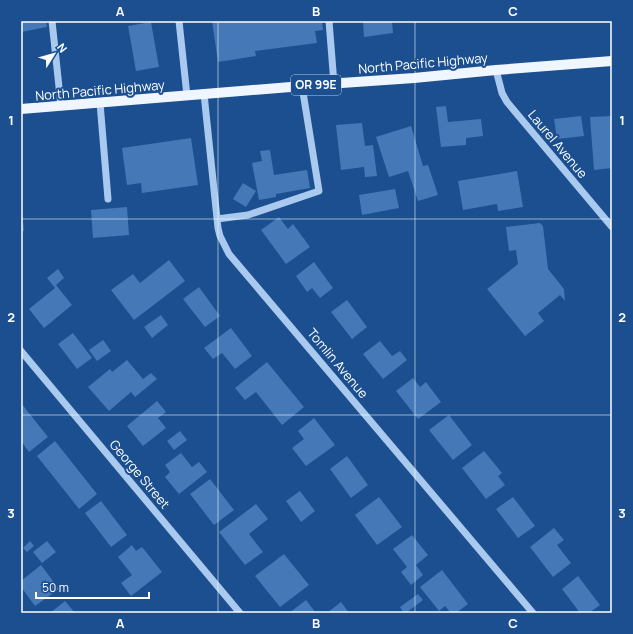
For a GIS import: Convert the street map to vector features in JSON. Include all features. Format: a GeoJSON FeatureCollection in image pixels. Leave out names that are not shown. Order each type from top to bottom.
{"type":"FeatureCollection","features":[{"type":"Feature","properties":{"kind":"main road","name":"North Pacific Highway"},"geometry":{"type":"LineString","coordinates":[[21,109],[612,61]]}},
{"type":"Feature","properties":{"kind":"street"},"geometry":{"type":"LineString","coordinates":[[52,21],[61,106]]}},
{"type":"Feature","properties":{"kind":"street"},"geometry":{"type":"LineString","coordinates":[[179,21],[187,96]]}},
{"type":"Feature","properties":{"kind":"street"},"geometry":{"type":"LineString","coordinates":[[329,21],[334,84]]}},
{"type":"Feature","properties":{"kind":"street","name":"Laurel Avenue"},"geometry":{"type":"LineString","coordinates":[[496,70],[502,93],[507,102],[612,227]]}},
{"type":"Feature","properties":{"kind":"street"},"geometry":{"type":"LineString","coordinates":[[217,218],[248,215],[319,191],[302,86]]}},
{"type":"Feature","properties":{"kind":"street","name":"Tomlin Avenue"},"geometry":{"type":"LineString","coordinates":[[204,94],[217,218],[220,236],[229,254],[533,613]]}},
{"type":"Feature","properties":{"kind":"street"},"geometry":{"type":"LineString","coordinates":[[100,103],[108,199]]}},
{"type":"Feature","properties":{"kind":"street","name":"George Street"},"geometry":{"type":"LineString","coordinates":[[21,351],[240,613]]}},
{"type":"Feature","properties":{"kind":"building"},"geometry":{"type":"Polygon","coordinates":[[[21,21],[46,21],[47,27],[21,32],[21,21]]]}},
{"type":"Feature","properties":{"kind":"building"},"geometry":{"type":"Polygon","coordinates":[[[212,21],[322,21],[323,30],[315,31],[317,43],[255,51],[256,56],[218,62],[212,21]]]}},
{"type":"Feature","properties":{"kind":"building"},"geometry":{"type":"Polygon","coordinates":[[[363,21],[392,21],[393,33],[364,37],[363,21]]]}},
{"type":"Feature","properties":{"kind":"building"},"geometry":{"type":"Polygon","coordinates":[[[151,22],[159,67],[136,71],[128,26],[151,22]]]}},
{"type":"Feature","properties":{"kind":"building"},"geometry":{"type":"Polygon","coordinates":[[[446,106],[448,122],[481,119],[483,136],[466,138],[466,145],[441,147],[436,107],[446,106]]]}},
{"type":"Feature","properties":{"kind":"building"},"geometry":{"type":"Polygon","coordinates":[[[581,116],[584,136],[557,139],[554,119],[581,116]]]}},
{"type":"Feature","properties":{"kind":"building"},"geometry":{"type":"Polygon","coordinates":[[[612,116],[612,168],[594,170],[590,117],[612,116]]]}},
{"type":"Feature","properties":{"kind":"building"},"geometry":{"type":"Polygon","coordinates":[[[362,123],[365,146],[373,145],[377,176],[365,177],[364,167],[341,170],[336,125],[362,123]]]}},
{"type":"Feature","properties":{"kind":"building"},"geometry":{"type":"Polygon","coordinates":[[[411,126],[423,166],[428,165],[438,195],[418,201],[408,171],[389,177],[376,137],[411,126]]]}},
{"type":"Feature","properties":{"kind":"building"},"geometry":{"type":"Polygon","coordinates":[[[191,138],[198,185],[142,193],[141,183],[127,185],[122,148],[191,138]]]}},
{"type":"Feature","properties":{"kind":"building"},"geometry":{"type":"Polygon","coordinates":[[[270,150],[274,175],[307,170],[310,188],[276,194],[276,197],[259,200],[252,163],[262,161],[260,151],[270,150]]]}},
{"type":"Feature","properties":{"kind":"building"},"geometry":{"type":"Polygon","coordinates":[[[517,171],[523,207],[498,211],[497,204],[463,210],[458,181],[517,171]]]}},
{"type":"Feature","properties":{"kind":"building"},"geometry":{"type":"Polygon","coordinates":[[[243,183],[256,191],[246,207],[233,199],[243,183]]]}},
{"type":"Feature","properties":{"kind":"building"},"geometry":{"type":"Polygon","coordinates":[[[395,189],[399,208],[362,215],[359,195],[395,189]]]}},
{"type":"Feature","properties":{"kind":"building"},"geometry":{"type":"Polygon","coordinates":[[[127,207],[129,235],[93,238],[91,210],[127,207]]]}},
{"type":"Feature","properties":{"kind":"building"},"geometry":{"type":"Polygon","coordinates":[[[22,213],[24,231],[21,231],[22,213]]]}},
{"type":"Feature","properties":{"kind":"building"},"geometry":{"type":"Polygon","coordinates":[[[279,217],[288,229],[293,224],[310,247],[286,264],[261,230],[279,217]]]}},
{"type":"Feature","properties":{"kind":"building"},"geometry":{"type":"Polygon","coordinates":[[[540,223],[543,226],[548,269],[564,289],[565,301],[560,295],[538,313],[544,321],[525,336],[487,289],[518,264],[516,250],[509,251],[506,227],[540,223]]]}},
{"type":"Feature","properties":{"kind":"building"},"geometry":{"type":"Polygon","coordinates":[[[169,260],[185,281],[134,320],[111,290],[133,274],[140,283],[169,260]]]}},
{"type":"Feature","properties":{"kind":"building"},"geometry":{"type":"Polygon","coordinates":[[[314,262],[333,288],[320,298],[312,288],[307,292],[296,276],[314,262]]]}},
{"type":"Feature","properties":{"kind":"building"},"geometry":{"type":"Polygon","coordinates":[[[58,269],[64,278],[56,285],[72,305],[44,328],[29,309],[55,288],[47,278],[58,269]]]}},
{"type":"Feature","properties":{"kind":"building"},"geometry":{"type":"Polygon","coordinates":[[[199,287],[220,316],[205,327],[183,299],[199,287]]]}},
{"type":"Feature","properties":{"kind":"building"},"geometry":{"type":"Polygon","coordinates":[[[347,300],[367,327],[352,339],[331,312],[347,300]]]}},
{"type":"Feature","properties":{"kind":"building"},"geometry":{"type":"Polygon","coordinates":[[[161,315],[168,325],[152,338],[144,327],[161,315]]]}},
{"type":"Feature","properties":{"kind":"building"},"geometry":{"type":"Polygon","coordinates":[[[231,328],[252,356],[235,369],[222,353],[213,359],[204,348],[231,328]]]}},
{"type":"Feature","properties":{"kind":"building"},"geometry":{"type":"Polygon","coordinates":[[[73,333],[92,358],[77,369],[58,344],[73,333]]]}},
{"type":"Feature","properties":{"kind":"building"},"geometry":{"type":"Polygon","coordinates":[[[103,340],[111,351],[97,361],[89,350],[103,340]]]}},
{"type":"Feature","properties":{"kind":"building"},"geometry":{"type":"Polygon","coordinates":[[[380,341],[392,356],[400,351],[407,360],[383,379],[363,354],[380,341]]]}},
{"type":"Feature","properties":{"kind":"building"},"geometry":{"type":"Polygon","coordinates":[[[127,360],[143,379],[151,373],[157,379],[135,397],[131,392],[109,411],[88,387],[110,369],[112,372],[127,360]]]}},
{"type":"Feature","properties":{"kind":"building"},"geometry":{"type":"Polygon","coordinates":[[[267,362],[304,407],[282,425],[256,392],[245,400],[235,388],[267,362]]]}},
{"type":"Feature","properties":{"kind":"building"},"geometry":{"type":"Polygon","coordinates":[[[413,378],[420,387],[426,382],[441,402],[418,419],[396,391],[413,378]]]}},
{"type":"Feature","properties":{"kind":"building"},"geometry":{"type":"Polygon","coordinates":[[[157,401],[166,412],[158,418],[166,428],[143,446],[127,426],[157,401]]]}},
{"type":"Feature","properties":{"kind":"building"},"geometry":{"type":"Polygon","coordinates":[[[21,403],[48,437],[29,452],[21,441],[21,403]]]}},
{"type":"Feature","properties":{"kind":"building"},"geometry":{"type":"Polygon","coordinates":[[[449,415],[472,445],[453,460],[429,430],[449,415]]]}},
{"type":"Feature","properties":{"kind":"building"},"geometry":{"type":"Polygon","coordinates":[[[314,418],[335,445],[306,466],[292,448],[304,439],[298,431],[314,418]]]}},
{"type":"Feature","properties":{"kind":"building"},"geometry":{"type":"Polygon","coordinates":[[[180,431],[187,440],[174,450],[167,441],[180,431]]]}},
{"type":"Feature","properties":{"kind":"building"},"geometry":{"type":"Polygon","coordinates":[[[55,441],[97,494],[79,509],[37,456],[55,441]]]}},
{"type":"Feature","properties":{"kind":"building"},"geometry":{"type":"Polygon","coordinates":[[[484,451],[502,473],[498,476],[505,485],[486,499],[462,468],[484,451]]]}},
{"type":"Feature","properties":{"kind":"building"},"geometry":{"type":"Polygon","coordinates":[[[181,453],[192,467],[199,462],[207,472],[179,494],[165,477],[170,472],[165,465],[181,453]]]}},
{"type":"Feature","properties":{"kind":"building"},"geometry":{"type":"Polygon","coordinates":[[[347,456],[368,485],[351,498],[330,469],[347,456]]]}},
{"type":"Feature","properties":{"kind":"building"},"geometry":{"type":"Polygon","coordinates":[[[210,479],[234,510],[214,525],[190,494],[210,479]]]}},
{"type":"Feature","properties":{"kind":"building"},"geometry":{"type":"Polygon","coordinates":[[[300,491],[315,511],[301,522],[286,501],[300,491]]]}},
{"type":"Feature","properties":{"kind":"building"},"geometry":{"type":"Polygon","coordinates":[[[379,497],[402,527],[377,545],[355,515],[379,497]]]}},
{"type":"Feature","properties":{"kind":"building"},"geometry":{"type":"Polygon","coordinates":[[[513,497],[535,526],[518,538],[496,509],[513,497]]]}},
{"type":"Feature","properties":{"kind":"building"},"geometry":{"type":"Polygon","coordinates":[[[101,501],[127,535],[111,547],[85,513],[101,501]]]}},
{"type":"Feature","properties":{"kind":"building"},"geometry":{"type":"Polygon","coordinates":[[[256,504],[268,519],[249,534],[263,552],[245,565],[219,532],[256,504]]]}},
{"type":"Feature","properties":{"kind":"building"},"geometry":{"type":"Polygon","coordinates":[[[554,528],[564,540],[557,545],[571,563],[553,577],[530,547],[554,528]]]}},
{"type":"Feature","properties":{"kind":"building"},"geometry":{"type":"Polygon","coordinates":[[[412,535],[428,555],[416,565],[423,575],[411,585],[401,572],[407,567],[393,549],[412,535]]]}},
{"type":"Feature","properties":{"kind":"building"},"geometry":{"type":"Polygon","coordinates":[[[30,541],[34,546],[27,552],[23,548],[30,541]]]}},
{"type":"Feature","properties":{"kind":"building"},"geometry":{"type":"Polygon","coordinates":[[[47,541],[56,552],[42,563],[33,552],[47,541]]]}},
{"type":"Feature","properties":{"kind":"building"},"geometry":{"type":"Polygon","coordinates":[[[132,545],[136,551],[142,547],[162,572],[131,596],[121,583],[132,575],[118,557],[132,545]]]}},
{"type":"Feature","properties":{"kind":"building"},"geometry":{"type":"Polygon","coordinates":[[[284,554],[309,585],[280,607],[255,576],[284,554]]]}},
{"type":"Feature","properties":{"kind":"building"},"geometry":{"type":"Polygon","coordinates":[[[41,565],[59,589],[35,606],[21,587],[21,581],[41,565]]]}},
{"type":"Feature","properties":{"kind":"building"},"geometry":{"type":"Polygon","coordinates":[[[442,570],[468,604],[456,613],[451,613],[445,606],[439,611],[420,587],[442,570]]]}},
{"type":"Feature","properties":{"kind":"building"},"geometry":{"type":"Polygon","coordinates":[[[578,576],[600,605],[589,613],[580,613],[562,589],[578,576]]]}},
{"type":"Feature","properties":{"kind":"building"},"geometry":{"type":"Polygon","coordinates":[[[418,594],[423,600],[404,613],[400,607],[418,594]]]}},
{"type":"Feature","properties":{"kind":"building"},"geometry":{"type":"Polygon","coordinates":[[[306,600],[316,613],[289,613],[306,600]]]}},
{"type":"Feature","properties":{"kind":"building"},"geometry":{"type":"Polygon","coordinates":[[[65,601],[75,613],[50,613],[65,601]]]}},
{"type":"Feature","properties":{"kind":"building"},"geometry":{"type":"Polygon","coordinates":[[[341,602],[349,613],[327,613],[341,602]]]}}]}
